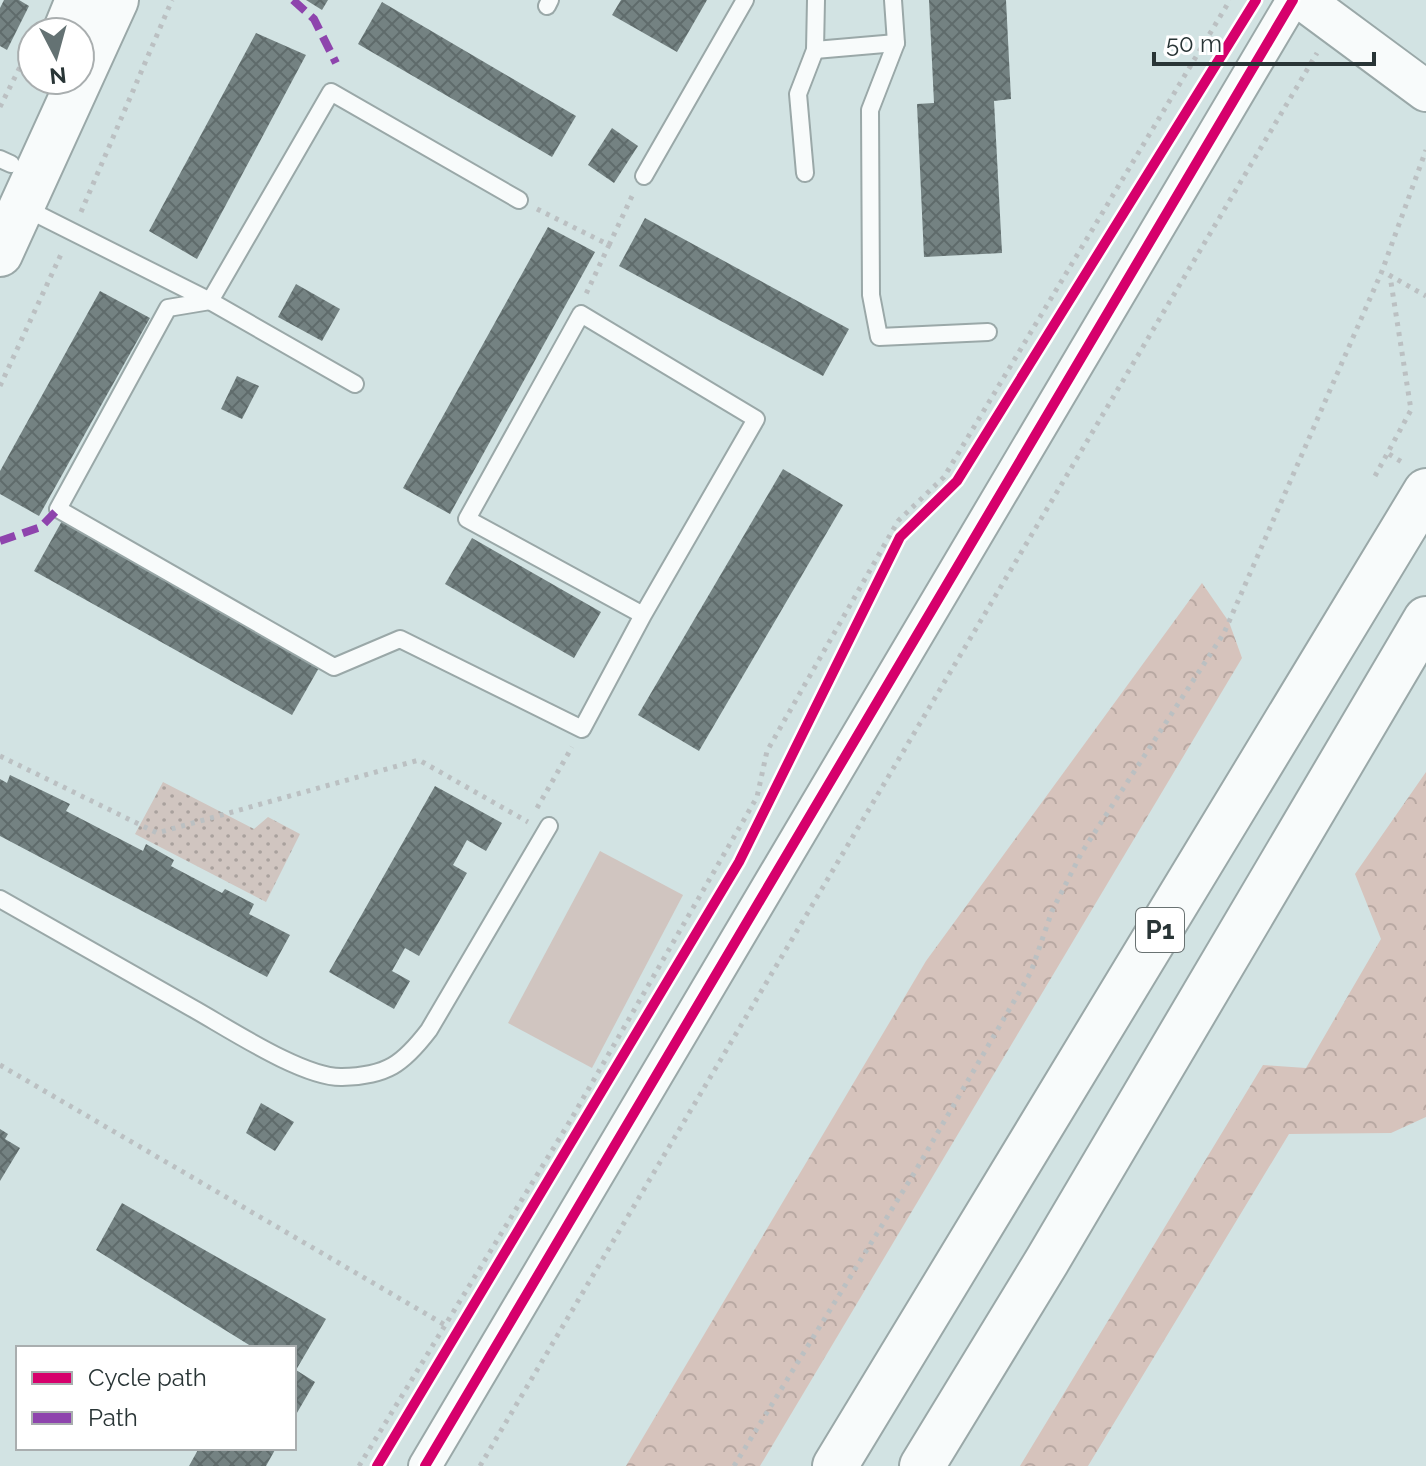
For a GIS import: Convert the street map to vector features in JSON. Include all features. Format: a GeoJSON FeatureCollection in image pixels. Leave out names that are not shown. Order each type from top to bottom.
{"type":"FeatureCollection","features":[{"type":"Feature","properties":{"kind":"main road"},"geometry":{"type":"LineString","coordinates":[[8,179],[116,0]]}},
{"type":"Feature","properties":{"kind":"main road"},"geometry":{"type":"LineString","coordinates":[[0,254],[8,179],[41,96]]}},
{"type":"Feature","properties":{"kind":"main road","name":"Р1"},"geometry":{"type":"LineString","coordinates":[[835,1466],[1426,491]]}},
{"type":"Feature","properties":{"kind":"main road","name":"Р1"},"geometry":{"type":"LineString","coordinates":[[922,1466],[1425,623]]}},
{"type":"Feature","properties":{"kind":"street"},"geometry":{"type":"LineString","coordinates":[[425,1466],[1293,0]]}},
{"type":"Feature","properties":{"kind":"street"},"geometry":{"type":"LineString","coordinates":[[1303,0],[1337,22],[1426,91]]}},
{"type":"Feature","properties":{"kind":"lane"},"geometry":{"type":"LineString","coordinates":[[644,176],[745,0]]}},
{"type":"Feature","properties":{"kind":"lane"},"geometry":{"type":"LineString","coordinates":[[805,173],[798,94],[815,50],[816,0]]}},
{"type":"Feature","properties":{"kind":"lane"},"geometry":{"type":"LineString","coordinates":[[893,0],[896,43],[870,110],[871,295],[879,337],[988,332]]}},
{"type":"Feature","properties":{"kind":"lane"},"geometry":{"type":"LineString","coordinates":[[815,50],[896,43]]}},
{"type":"Feature","properties":{"kind":"lane"},"geometry":{"type":"LineString","coordinates":[[210,301],[331,92],[519,200]]}},
{"type":"Feature","properties":{"kind":"lane"},"geometry":{"type":"LineString","coordinates":[[8,179],[72,231],[210,301],[355,384]]}},
{"type":"Feature","properties":{"kind":"lane"},"geometry":{"type":"LineString","coordinates":[[210,301],[168,308],[58,509],[334,667],[400,639],[582,729],[643,615],[756,419],[581,314],[467,519],[643,615]]}},
{"type":"Feature","properties":{"kind":"lane"},"geometry":{"type":"LineString","coordinates":[[0,899],[255,1044],[308,1069],[339,1077],[377,1073],[406,1060],[429,1030],[549,826]]}},
{"type":"Feature","properties":{"kind":"path"},"geometry":{"type":"LineString","coordinates":[[0,386],[72,231],[172,0]]}},
{"type":"Feature","properties":{"kind":"path"},"geometry":{"type":"LineString","coordinates":[[359,1466],[570,1121],[757,797],[767,751],[898,521],[944,477],[1230,0]]}},
{"type":"Feature","properties":{"kind":"path"},"geometry":{"type":"LineString","coordinates":[[480,1466],[1249,163],[1337,22]]}},
{"type":"Feature","properties":{"kind":"path"},"geometry":{"type":"LineString","coordinates":[[0,107],[16,74]]}},
{"type":"Feature","properties":{"kind":"path"},"geometry":{"type":"LineString","coordinates":[[734,1466],[916,1170],[1031,972],[1052,911],[1082,852],[1224,633],[1382,271],[1426,150]]}},
{"type":"Feature","properties":{"kind":"path"},"geometry":{"type":"LineString","coordinates":[[581,314],[589,281],[644,176]]}},
{"type":"Feature","properties":{"kind":"path"},"geometry":{"type":"LineString","coordinates":[[519,200],[609,245]]}},
{"type":"Feature","properties":{"kind":"path"},"geometry":{"type":"LineString","coordinates":[[1382,271],[1426,296]]}},
{"type":"Feature","properties":{"kind":"path"},"geometry":{"type":"LineString","coordinates":[[1375,476],[1411,410],[1390,276]]}},
{"type":"Feature","properties":{"kind":"path"},"geometry":{"type":"LineString","coordinates":[[923,515],[957,481]]}},
{"type":"Feature","properties":{"kind":"path"},"geometry":{"type":"LineString","coordinates":[[879,580],[900,537],[912,526]]}},
{"type":"Feature","properties":{"kind":"path"},"geometry":{"type":"LineString","coordinates":[[0,756],[157,833],[419,760],[529,823],[582,729]]}},
{"type":"Feature","properties":{"kind":"path"},"geometry":{"type":"LineString","coordinates":[[0,1065],[445,1325]]}},
{"type":"Feature","properties":{"kind":"shaded area"},"geometry":{"type":"Polygon","coordinates":[[[163,782],[254,829],[268,817],[300,834],[266,902],[135,834],[163,782]]]}},
{"type":"Feature","properties":{"kind":"shaded area"},"geometry":{"type":"Polygon","coordinates":[[[600,851],[683,895],[592,1068],[508,1023],[600,851]]]}},
{"type":"Feature","properties":{"kind":"green space"},"geometry":{"type":"Polygon","coordinates":[[[1202,583],[1229,622],[1242,658],[760,1466],[626,1466],[926,961],[1202,583]]]}},
{"type":"Feature","properties":{"kind":"green space"},"geometry":{"type":"Polygon","coordinates":[[[1426,772],[1426,1117],[1391,1133],[1289,1134],[1088,1466],[1020,1466],[1263,1065],[1306,1068],[1381,939],[1355,874],[1426,772]]]}},
{"type":"Feature","properties":{"kind":"building"},"geometry":{"type":"Polygon","coordinates":[[[4,0],[19,0],[29,6],[24,16],[16,16],[16,32],[7,50],[0,46],[0,8],[4,0]]]}},
{"type":"Feature","properties":{"kind":"building"},"geometry":{"type":"Polygon","coordinates":[[[306,0],[328,0],[322,10],[306,0]]]}},
{"type":"Feature","properties":{"kind":"building"},"geometry":{"type":"Polygon","coordinates":[[[621,0],[707,0],[677,52],[612,15],[621,0]]]}},
{"type":"Feature","properties":{"kind":"building"},"geometry":{"type":"Polygon","coordinates":[[[929,0],[1006,0],[1011,99],[994,101],[1002,253],[924,257],[917,104],[934,103],[929,0]]]}},
{"type":"Feature","properties":{"kind":"building"},"geometry":{"type":"Polygon","coordinates":[[[382,2],[576,116],[552,157],[358,44],[382,2]]]}},
{"type":"Feature","properties":{"kind":"building"},"geometry":{"type":"Polygon","coordinates":[[[256,33],[306,55],[197,259],[149,231],[256,33]]]}},
{"type":"Feature","properties":{"kind":"building"},"geometry":{"type":"Polygon","coordinates":[[[612,128],[638,146],[614,183],[588,165],[612,128]]]}},
{"type":"Feature","properties":{"kind":"building"},"geometry":{"type":"Polygon","coordinates":[[[645,218],[849,329],[823,376],[619,266],[645,218]]]}},
{"type":"Feature","properties":{"kind":"building"},"geometry":{"type":"Polygon","coordinates":[[[548,227],[595,252],[450,514],[403,488],[548,227]]]}},
{"type":"Feature","properties":{"kind":"building"},"geometry":{"type":"Polygon","coordinates":[[[296,284],[340,309],[322,341],[278,317],[296,284]]]}},
{"type":"Feature","properties":{"kind":"building"},"geometry":{"type":"Polygon","coordinates":[[[100,291],[150,318],[39,516],[0,494],[0,471],[100,291]]]}},
{"type":"Feature","properties":{"kind":"building"},"geometry":{"type":"Polygon","coordinates":[[[237,376],[259,386],[242,419],[221,409],[237,376]]]}},
{"type":"Feature","properties":{"kind":"building"},"geometry":{"type":"Polygon","coordinates":[[[783,469],[843,505],[699,751],[638,715],[783,469]]]}},
{"type":"Feature","properties":{"kind":"building"},"geometry":{"type":"Polygon","coordinates":[[[62,521],[320,666],[292,715],[34,571],[62,521]]]}},
{"type":"Feature","properties":{"kind":"building"},"geometry":{"type":"Polygon","coordinates":[[[472,538],[601,612],[574,658],[445,584],[472,538]]]}},
{"type":"Feature","properties":{"kind":"building"},"geometry":{"type":"Polygon","coordinates":[[[10,775],[70,804],[66,811],[143,851],[146,844],[174,860],[171,866],[222,893],[225,889],[254,904],[249,914],[290,935],[267,977],[0,836],[0,779],[7,783],[10,775]]]}},
{"type":"Feature","properties":{"kind":"building"},"geometry":{"type":"Polygon","coordinates":[[[435,786],[502,823],[486,851],[467,840],[453,865],[467,873],[419,956],[405,948],[392,971],[410,981],[394,1009],[329,972],[435,786]]]}},
{"type":"Feature","properties":{"kind":"building"},"geometry":{"type":"Polygon","coordinates":[[[261,1103],[294,1122],[275,1151],[246,1133],[261,1103]]]}},
{"type":"Feature","properties":{"kind":"building"},"geometry":{"type":"Polygon","coordinates":[[[0,1129],[8,1134],[5,1139],[20,1148],[0,1181],[0,1129]]]}},
{"type":"Feature","properties":{"kind":"building"},"geometry":{"type":"Polygon","coordinates":[[[122,1203],[326,1319],[296,1370],[296,1346],[251,1346],[96,1250],[122,1203]]]}},
{"type":"Feature","properties":{"kind":"building"},"geometry":{"type":"Polygon","coordinates":[[[296,1370],[315,1382],[296,1415],[296,1370]]]}},
{"type":"Feature","properties":{"kind":"building"},"geometry":{"type":"Polygon","coordinates":[[[198,1450],[275,1450],[266,1466],[189,1466],[198,1450]]]}},
{"type":"Feature","properties":{"kind":"marked path"},"geometry":{"type":"LineString","coordinates":[[293,0],[314,19],[336,63]]}},
{"type":"Feature","properties":{"kind":"marked path"},"geometry":{"type":"LineString","coordinates":[[0,541],[41,527],[58,509]]}},
{"type":"Feature","properties":{"kind":"cycle path"},"geometry":{"type":"LineString","coordinates":[[377,1466],[739,862],[900,537],[957,481],[1256,0]]}},
{"type":"Feature","properties":{"kind":"cycle path"},"geometry":{"type":"LineString","coordinates":[[425,1466],[1293,0]]}}]}
